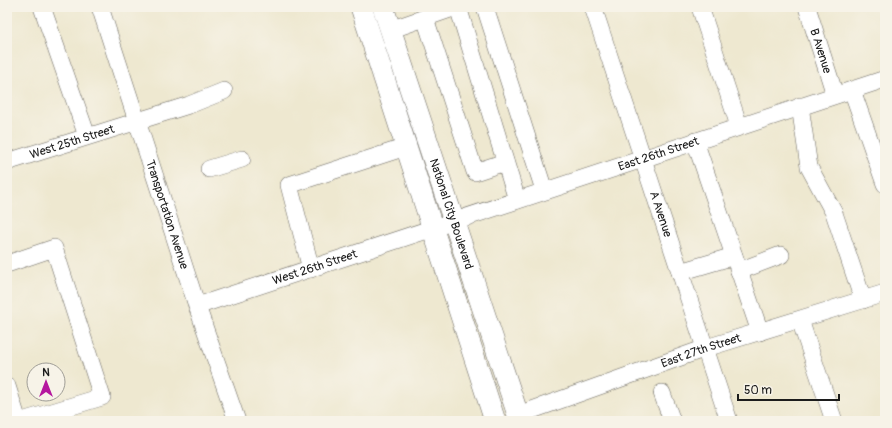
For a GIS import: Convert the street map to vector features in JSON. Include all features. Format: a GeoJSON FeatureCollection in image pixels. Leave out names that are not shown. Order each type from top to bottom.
{"type":"FeatureCollection","features":[{"type":"Feature","properties":{"kind":"main road","name":"National City Boulevard"},"geometry":{"type":"LineString","coordinates":[[360,7],[495,421]]}},
{"type":"Feature","properties":{"kind":"main road","name":"National City Boulevard"},"geometry":{"type":"LineString","coordinates":[[383,7],[519,418]]}},
{"type":"Feature","properties":{"kind":"street"},"geometry":{"type":"LineString","coordinates":[[42,7],[87,136]]}},
{"type":"Feature","properties":{"kind":"street","name":"Transportation Avenue"},"geometry":{"type":"LineString","coordinates":[[100,7],[197,306],[237,421]]}},
{"type":"Feature","properties":{"kind":"street"},"geometry":{"type":"LineString","coordinates":[[485,7],[544,190]]}},
{"type":"Feature","properties":{"kind":"street","name":"A Avenue"},"geometry":{"type":"LineString","coordinates":[[593,7],[729,421]]}},
{"type":"Feature","properties":{"kind":"street"},"geometry":{"type":"LineString","coordinates":[[700,7],[739,126]]}},
{"type":"Feature","properties":{"kind":"street","name":"B Avenue"},"geometry":{"type":"LineString","coordinates":[[807,7],[836,95]]}},
{"type":"Feature","properties":{"kind":"street"},"geometry":{"type":"LineString","coordinates":[[390,30],[449,8],[505,162],[516,200]]}},
{"type":"Feature","properties":{"kind":"street"},"geometry":{"type":"LineString","coordinates":[[425,18],[475,172],[505,162]]}},
{"type":"Feature","properties":{"kind":"street","name":"East 26th Street"},"geometry":{"type":"LineString","coordinates":[[432,229],[544,190],[885,79]]}},
{"type":"Feature","properties":{"kind":"street"},"geometry":{"type":"LineString","coordinates":[[852,90],[885,184]]}},
{"type":"Feature","properties":{"kind":"street","name":"West 25th Street"},"geometry":{"type":"LineString","coordinates":[[7,162],[224,91]]}},
{"type":"Feature","properties":{"kind":"street"},"geometry":{"type":"LineString","coordinates":[[800,106],[809,167],[834,213],[863,300]]}},
{"type":"Feature","properties":{"kind":"street"},"geometry":{"type":"LineString","coordinates":[[695,141],[760,332]]}},
{"type":"Feature","properties":{"kind":"street"},"geometry":{"type":"LineString","coordinates":[[311,268],[289,185],[406,147]]}},
{"type":"Feature","properties":{"kind":"street"},"geometry":{"type":"LineString","coordinates":[[209,169],[242,159]]}},
{"type":"Feature","properties":{"kind":"street","name":"West 26th Street"},"geometry":{"type":"LineString","coordinates":[[197,306],[432,229]]}},
{"type":"Feature","properties":{"kind":"street"},"geometry":{"type":"LineString","coordinates":[[7,264],[54,248],[102,397],[22,421]]}},
{"type":"Feature","properties":{"kind":"street"},"geometry":{"type":"LineString","coordinates":[[680,272],[781,255]]}},
{"type":"Feature","properties":{"kind":"street","name":"East 27th Street"},"geometry":{"type":"LineString","coordinates":[[519,418],[706,348],[885,293]]}},
{"type":"Feature","properties":{"kind":"street"},"geometry":{"type":"LineString","coordinates":[[800,320],[834,421]]}},
{"type":"Feature","properties":{"kind":"street"},"geometry":{"type":"LineString","coordinates":[[8,390],[18,421]]}},
{"type":"Feature","properties":{"kind":"street"},"geometry":{"type":"LineString","coordinates":[[662,393],[672,421]]}}]}
